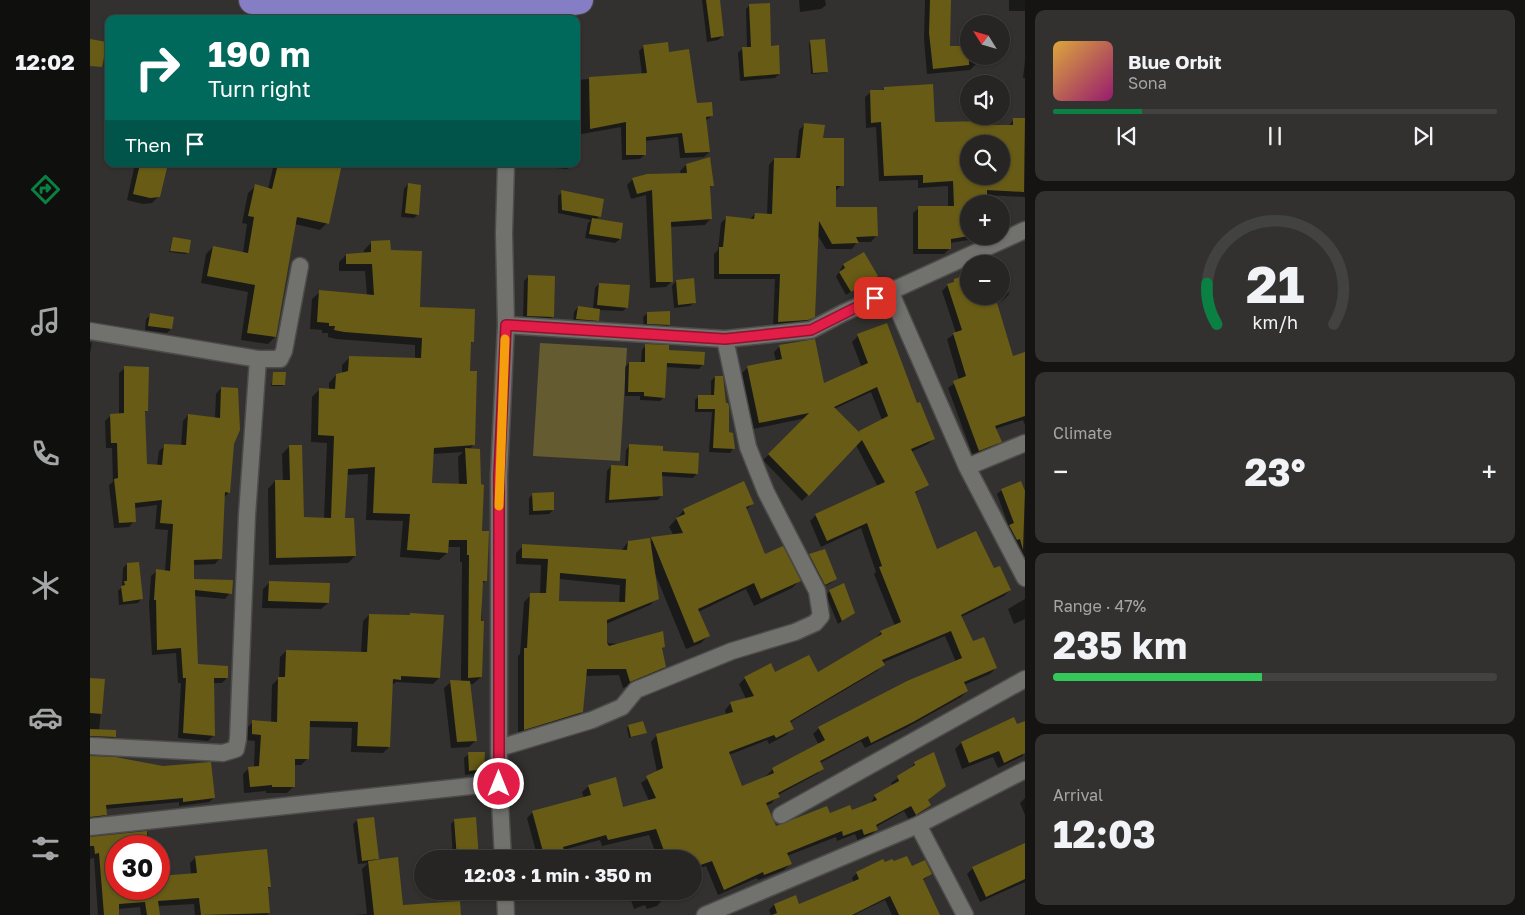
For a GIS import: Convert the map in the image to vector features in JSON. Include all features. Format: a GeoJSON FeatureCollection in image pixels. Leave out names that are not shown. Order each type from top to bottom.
{"type":"FeatureCollection","features":[{"type":"Feature","properties":{"kind":"highway"},"geometry":{"type":"LineString","coordinates":[[253,0],[345,8],[511,15],[579,0]]}},
{"type":"Feature","properties":{"kind":"street"},"geometry":{"type":"LineString","coordinates":[[503,850],[499,784],[499,476],[506,325],[504,233],[506,167]]}},
{"type":"Feature","properties":{"kind":"street"},"geometry":{"type":"LineString","coordinates":[[506,325],[725,339],[811,330],[890,291],[1025,230]]}},
{"type":"Feature","properties":{"kind":"street"},"geometry":{"type":"LineString","coordinates":[[90,331],[258,359],[280,359],[284,351],[300,266]]}},
{"type":"Feature","properties":{"kind":"street"},"geometry":{"type":"LineString","coordinates":[[890,291],[967,466],[1025,578]]}},
{"type":"Feature","properties":{"kind":"street"},"geometry":{"type":"LineString","coordinates":[[499,748],[592,720],[622,707],[636,690],[732,651],[795,632],[815,623],[821,616],[817,591],[766,492],[748,447],[725,339]]}},
{"type":"Feature","properties":{"kind":"street"},"geometry":{"type":"LineString","coordinates":[[90,746],[223,753],[236,749],[238,739],[247,515],[258,359]]}},
{"type":"Feature","properties":{"kind":"street"},"geometry":{"type":"LineString","coordinates":[[967,466],[1025,442]]}},
{"type":"Feature","properties":{"kind":"street"},"geometry":{"type":"LineString","coordinates":[[781,815],[1025,679]]}},
{"type":"Feature","properties":{"kind":"street"},"geometry":{"type":"LineString","coordinates":[[705,915],[918,825],[1025,770]]}},
{"type":"Feature","properties":{"kind":"street"},"geometry":{"type":"LineString","coordinates":[[90,826],[499,784]]}},
{"type":"Feature","properties":{"kind":"street"},"geometry":{"type":"LineString","coordinates":[[918,825],[965,915]]}},
{"type":"Feature","properties":{"kind":"street"},"geometry":{"type":"LineString","coordinates":[[505,900],[506,915]]}},
{"type":"Feature","properties":{"kind":"shaded area"},"geometry":{"type":"Polygon","coordinates":[[[540,343],[627,348],[620,461],[533,456],[540,343]]]}},
{"type":"Feature","properties":{"kind":"building"},"geometry":{"type":"Polygon","coordinates":[[[706,0],[720,0],[724,36],[711,38],[706,0]]]}},
{"type":"Feature","properties":{"kind":"building"},"geometry":{"type":"Polygon","coordinates":[[[930,0],[951,0],[950,46],[960,46],[960,65],[969,65],[933,69],[929,33],[930,0]]]}},
{"type":"Feature","properties":{"kind":"building"},"geometry":{"type":"Polygon","coordinates":[[[770,3],[771,46],[779,45],[780,74],[744,77],[742,47],[751,47],[749,4],[770,3]]]}},
{"type":"Feature","properties":{"kind":"building"},"geometry":{"type":"Polygon","coordinates":[[[90,39],[105,42],[102,67],[90,66],[90,39]]]}},
{"type":"Feature","properties":{"kind":"building"},"geometry":{"type":"Polygon","coordinates":[[[825,39],[828,72],[813,73],[810,40],[825,39]]]}},
{"type":"Feature","properties":{"kind":"building"},"geometry":{"type":"Polygon","coordinates":[[[668,42],[669,52],[689,49],[697,103],[712,102],[713,116],[706,117],[710,152],[685,153],[682,133],[646,137],[646,155],[626,155],[626,122],[590,129],[589,77],[647,73],[643,45],[668,42]]]}},
{"type":"Feature","properties":{"kind":"building"},"geometry":{"type":"Polygon","coordinates":[[[933,84],[935,122],[960,122],[960,125],[1013,125],[1013,118],[1025,118],[1024,192],[987,190],[987,195],[960,195],[960,238],[951,239],[951,249],[918,249],[918,206],[954,206],[953,181],[923,183],[923,175],[884,176],[881,122],[871,123],[870,90],[884,90],[884,87],[933,84]]]}},
{"type":"Feature","properties":{"kind":"building"},"geometry":{"type":"Polygon","coordinates":[[[804,123],[825,125],[823,138],[844,138],[844,186],[836,186],[836,207],[877,207],[878,236],[856,237],[859,243],[832,244],[819,221],[815,317],[808,320],[778,322],[780,274],[719,274],[719,247],[723,247],[726,216],[754,219],[755,213],[772,214],[774,158],[800,158],[804,123]]]}},
{"type":"Feature","properties":{"kind":"building"},"geometry":{"type":"Polygon","coordinates":[[[710,157],[714,186],[710,186],[712,219],[671,222],[673,282],[656,282],[652,190],[637,194],[632,178],[647,174],[687,173],[686,164],[710,157]]]}},
{"type":"Feature","properties":{"kind":"building"},"geometry":{"type":"Polygon","coordinates":[[[139,167],[167,167],[160,197],[150,198],[133,194],[139,167]]]}},
{"type":"Feature","properties":{"kind":"building"},"geometry":{"type":"Polygon","coordinates":[[[277,167],[341,167],[329,224],[297,217],[276,337],[247,333],[255,285],[207,276],[213,246],[248,253],[254,217],[248,216],[255,184],[272,189],[277,167]]]}},
{"type":"Feature","properties":{"kind":"building"},"geometry":{"type":"Polygon","coordinates":[[[408,183],[421,185],[419,215],[405,213],[408,183]]]}},
{"type":"Feature","properties":{"kind":"building"},"geometry":{"type":"Polygon","coordinates":[[[561,190],[604,199],[601,217],[562,210],[561,190]]]}},
{"type":"Feature","properties":{"kind":"building"},"geometry":{"type":"Polygon","coordinates":[[[592,218],[623,223],[621,239],[589,234],[592,218]]]}},
{"type":"Feature","properties":{"kind":"building"},"geometry":{"type":"Polygon","coordinates":[[[173,237],[191,240],[189,253],[170,251],[173,237]]]}},
{"type":"Feature","properties":{"kind":"building"},"geometry":{"type":"Polygon","coordinates":[[[390,240],[391,250],[422,251],[420,307],[475,309],[474,342],[471,342],[470,371],[477,371],[475,445],[434,448],[432,483],[467,484],[465,448],[480,449],[481,484],[484,485],[482,531],[489,531],[487,581],[483,581],[481,621],[484,621],[482,677],[468,678],[469,555],[467,555],[467,540],[449,540],[448,553],[407,550],[410,514],[373,513],[375,467],[348,469],[345,518],[354,518],[356,556],[276,558],[275,480],[290,480],[289,445],[302,445],[304,517],[331,518],[334,436],[318,435],[319,388],[335,389],[336,374],[348,371],[349,356],[421,358],[422,338],[344,332],[334,330],[335,326],[329,326],[329,323],[317,322],[319,290],[374,295],[372,264],[346,264],[346,254],[371,252],[371,241],[390,240]]]}},
{"type":"Feature","properties":{"kind":"building"},"geometry":{"type":"Polygon","coordinates":[[[864,252],[878,276],[851,292],[839,272],[845,268],[843,264],[864,252]]]}},
{"type":"Feature","properties":{"kind":"building"},"geometry":{"type":"Polygon","coordinates":[[[528,275],[555,276],[554,317],[527,316],[528,275]]]}},
{"type":"Feature","properties":{"kind":"building"},"geometry":{"type":"Polygon","coordinates":[[[960,277],[960,305],[998,305],[1013,356],[1025,352],[1025,416],[995,426],[1002,442],[979,451],[953,381],[966,376],[953,333],[962,330],[947,284],[954,282],[954,279],[960,277]]]}},
{"type":"Feature","properties":{"kind":"building"},"geometry":{"type":"Polygon","coordinates":[[[694,278],[696,303],[678,305],[676,280],[694,278]]]}},
{"type":"Feature","properties":{"kind":"building"},"geometry":{"type":"Polygon","coordinates":[[[599,283],[630,285],[628,308],[597,305],[599,283]]]}},
{"type":"Feature","properties":{"kind":"building"},"geometry":{"type":"Polygon","coordinates":[[[578,306],[600,309],[599,321],[576,319],[578,306]]]}},
{"type":"Feature","properties":{"kind":"building"},"geometry":{"type":"Polygon","coordinates":[[[670,311],[670,325],[647,324],[647,312],[670,311]]]}},
{"type":"Feature","properties":{"kind":"building"},"geometry":{"type":"Polygon","coordinates":[[[150,313],[174,317],[172,329],[148,326],[150,313]]]}},
{"type":"Feature","properties":{"kind":"building"},"geometry":{"type":"Polygon","coordinates":[[[887,323],[917,403],[920,402],[935,439],[911,449],[929,485],[915,492],[937,549],[976,531],[994,568],[1000,566],[1011,590],[961,615],[973,641],[984,637],[997,668],[964,682],[968,691],[913,722],[871,743],[868,736],[820,761],[824,769],[778,793],[780,797],[766,803],[776,826],[827,806],[830,813],[850,805],[852,810],[877,800],[874,795],[899,781],[897,776],[915,765],[914,762],[934,752],[946,786],[928,800],[931,805],[916,815],[911,806],[876,825],[878,830],[864,835],[862,829],[843,836],[842,831],[787,853],[792,864],[764,875],[763,872],[724,890],[712,861],[702,864],[702,850],[664,850],[656,829],[608,840],[606,835],[563,847],[564,850],[543,850],[532,811],[591,795],[588,785],[616,777],[623,807],[656,798],[646,776],[663,768],[656,734],[733,712],[730,702],[754,696],[744,677],[771,663],[775,672],[809,655],[818,672],[882,634],[880,631],[901,622],[879,567],[882,566],[867,523],[827,541],[815,514],[885,482],[862,440],[809,496],[768,454],[809,413],[759,423],[747,366],[782,359],[779,345],[815,339],[824,383],[868,363],[857,334],[887,323]],[[877,387],[834,407],[860,433],[859,431],[888,416],[877,387]],[[951,631],[882,660],[885,665],[790,721],[794,729],[776,738],[774,735],[729,752],[742,786],[774,773],[772,768],[825,740],[818,727],[907,681],[962,658],[951,631]]]}},
{"type":"Feature","properties":{"kind":"building"},"geometry":{"type":"Polygon","coordinates":[[[645,344],[669,345],[669,350],[705,352],[704,365],[667,363],[665,398],[644,396],[644,392],[628,392],[629,362],[645,362],[645,344]]]}},
{"type":"Feature","properties":{"kind":"building"},"geometry":{"type":"Polygon","coordinates":[[[124,366],[149,367],[148,411],[145,411],[147,464],[162,465],[164,444],[186,445],[188,414],[220,418],[221,387],[238,388],[240,430],[234,444],[230,493],[225,492],[222,559],[194,560],[194,579],[233,580],[232,594],[195,590],[198,664],[228,666],[228,678],[214,678],[215,736],[183,733],[186,678],[183,678],[181,648],[157,650],[156,600],[154,600],[156,569],[170,571],[173,524],[160,523],[162,500],[135,503],[136,522],[119,523],[114,479],[118,478],[117,443],[111,443],[110,414],[124,413],[124,366]]]}},
{"type":"Feature","properties":{"kind":"building"},"geometry":{"type":"Polygon","coordinates":[[[273,372],[286,372],[285,385],[272,385],[273,372]]]}},
{"type":"Feature","properties":{"kind":"building"},"geometry":{"type":"Polygon","coordinates":[[[715,376],[723,376],[726,403],[729,406],[729,432],[733,433],[735,449],[713,448],[715,409],[698,409],[698,395],[714,395],[715,376]]]}},
{"type":"Feature","properties":{"kind":"building"},"geometry":{"type":"Polygon","coordinates":[[[629,444],[663,446],[663,451],[699,453],[698,474],[662,472],[663,496],[609,500],[611,465],[628,466],[629,444]]]}},
{"type":"Feature","properties":{"kind":"building"},"geometry":{"type":"Polygon","coordinates":[[[744,481],[754,504],[746,507],[765,554],[783,546],[801,581],[761,599],[754,583],[698,609],[710,636],[694,643],[651,537],[683,533],[676,518],[685,514],[683,509],[744,481]]]}},
{"type":"Feature","properties":{"kind":"building"},"geometry":{"type":"Polygon","coordinates":[[[1021,481],[1025,491],[1023,550],[1020,539],[1017,540],[1009,525],[1014,523],[1001,489],[1021,481]]]}},
{"type":"Feature","properties":{"kind":"building"},"geometry":{"type":"Polygon","coordinates":[[[554,492],[554,510],[533,511],[532,493],[554,492]]]}},
{"type":"Feature","properties":{"kind":"building"},"geometry":{"type":"Polygon","coordinates":[[[650,538],[659,599],[607,620],[607,643],[609,646],[663,631],[665,647],[662,648],[666,667],[630,682],[626,669],[587,669],[583,712],[524,730],[524,648],[527,648],[530,593],[546,593],[548,559],[522,558],[522,544],[627,550],[628,541],[650,538]],[[560,573],[559,601],[625,602],[626,579],[560,573]]]}},
{"type":"Feature","properties":{"kind":"building"},"geometry":{"type":"Polygon","coordinates":[[[825,549],[837,579],[825,585],[809,554],[825,549]]]}},
{"type":"Feature","properties":{"kind":"building"},"geometry":{"type":"Polygon","coordinates":[[[139,562],[143,599],[123,602],[121,586],[125,585],[124,581],[127,581],[127,563],[139,562]]]}},
{"type":"Feature","properties":{"kind":"building"},"geometry":{"type":"Polygon","coordinates":[[[269,581],[330,583],[329,603],[268,601],[269,581]]]}},
{"type":"Feature","properties":{"kind":"building"},"geometry":{"type":"Polygon","coordinates":[[[844,583],[855,613],[842,621],[829,590],[844,583]]]}},
{"type":"Feature","properties":{"kind":"building"},"geometry":{"type":"Polygon","coordinates":[[[410,613],[444,615],[440,678],[401,676],[401,680],[393,679],[390,747],[357,746],[358,722],[310,721],[309,759],[295,759],[295,787],[272,787],[272,785],[250,787],[248,767],[259,766],[261,735],[252,734],[252,720],[277,722],[278,677],[285,677],[286,650],[367,652],[369,614],[410,615],[410,613]]]}},
{"type":"Feature","properties":{"kind":"building"},"geometry":{"type":"Polygon","coordinates":[[[90,678],[105,679],[102,714],[90,713],[90,678]]]}},
{"type":"Feature","properties":{"kind":"building"},"geometry":{"type":"Polygon","coordinates":[[[450,680],[470,681],[477,741],[457,742],[450,680]]]}},
{"type":"Feature","properties":{"kind":"building"},"geometry":{"type":"Polygon","coordinates":[[[1014,717],[1017,724],[1025,721],[1025,753],[1004,763],[999,751],[969,763],[961,742],[1014,717]]]}},
{"type":"Feature","properties":{"kind":"building"},"geometry":{"type":"Polygon","coordinates":[[[643,721],[647,733],[631,737],[628,725],[643,721]]]}},
{"type":"Feature","properties":{"kind":"building"},"geometry":{"type":"Polygon","coordinates":[[[90,729],[116,730],[116,737],[90,736],[90,729]]]}},
{"type":"Feature","properties":{"kind":"building"},"geometry":{"type":"Polygon","coordinates":[[[468,752],[485,752],[484,769],[469,771],[468,752]]]}},
{"type":"Feature","properties":{"kind":"building"},"geometry":{"type":"Polygon","coordinates":[[[90,756],[115,757],[163,766],[211,762],[215,798],[183,802],[183,798],[106,805],[107,815],[90,817],[90,756]]]}},
{"type":"Feature","properties":{"kind":"building"},"geometry":{"type":"Polygon","coordinates":[[[374,817],[379,859],[362,861],[357,819],[374,817]]]}},
{"type":"Feature","properties":{"kind":"building"},"geometry":{"type":"Polygon","coordinates":[[[476,817],[478,850],[456,850],[454,819],[476,817]]]}},
{"type":"Feature","properties":{"kind":"building"},"geometry":{"type":"Polygon","coordinates":[[[147,831],[147,835],[109,835],[147,831]]]}},
{"type":"Feature","properties":{"kind":"building"},"geometry":{"type":"Polygon","coordinates":[[[105,835],[105,900],[170,900],[170,875],[197,873],[195,856],[267,849],[271,887],[268,887],[270,913],[201,915],[199,898],[158,901],[160,915],[147,915],[145,902],[119,904],[119,915],[104,915],[99,853],[95,854],[94,846],[90,846],[90,837],[105,835]]]}},
{"type":"Feature","properties":{"kind":"building"},"geometry":{"type":"Polygon","coordinates":[[[1025,843],[1025,879],[986,897],[972,867],[1025,843]]]}},
{"type":"Feature","properties":{"kind":"building"},"geometry":{"type":"Polygon","coordinates":[[[907,856],[912,866],[925,860],[932,874],[923,879],[940,915],[899,915],[890,896],[852,915],[772,915],[777,913],[774,904],[796,895],[799,904],[859,879],[856,872],[883,859],[885,862],[892,859],[894,861],[907,856]]]}},
{"type":"Feature","properties":{"kind":"building"},"geometry":{"type":"Polygon","coordinates":[[[398,857],[403,905],[460,901],[461,915],[374,915],[368,861],[398,857]]]}},
{"type":"Feature","properties":{"kind":"slow traffic"},"geometry":{"type":"LineString","coordinates":[[499,506],[505,339]]}},
{"type":"Feature","properties":{"kind":"route"},"geometry":{"type":"LineString","coordinates":[[499,784],[499,476],[506,325],[725,339],[811,330],[875,298]]}}]}
